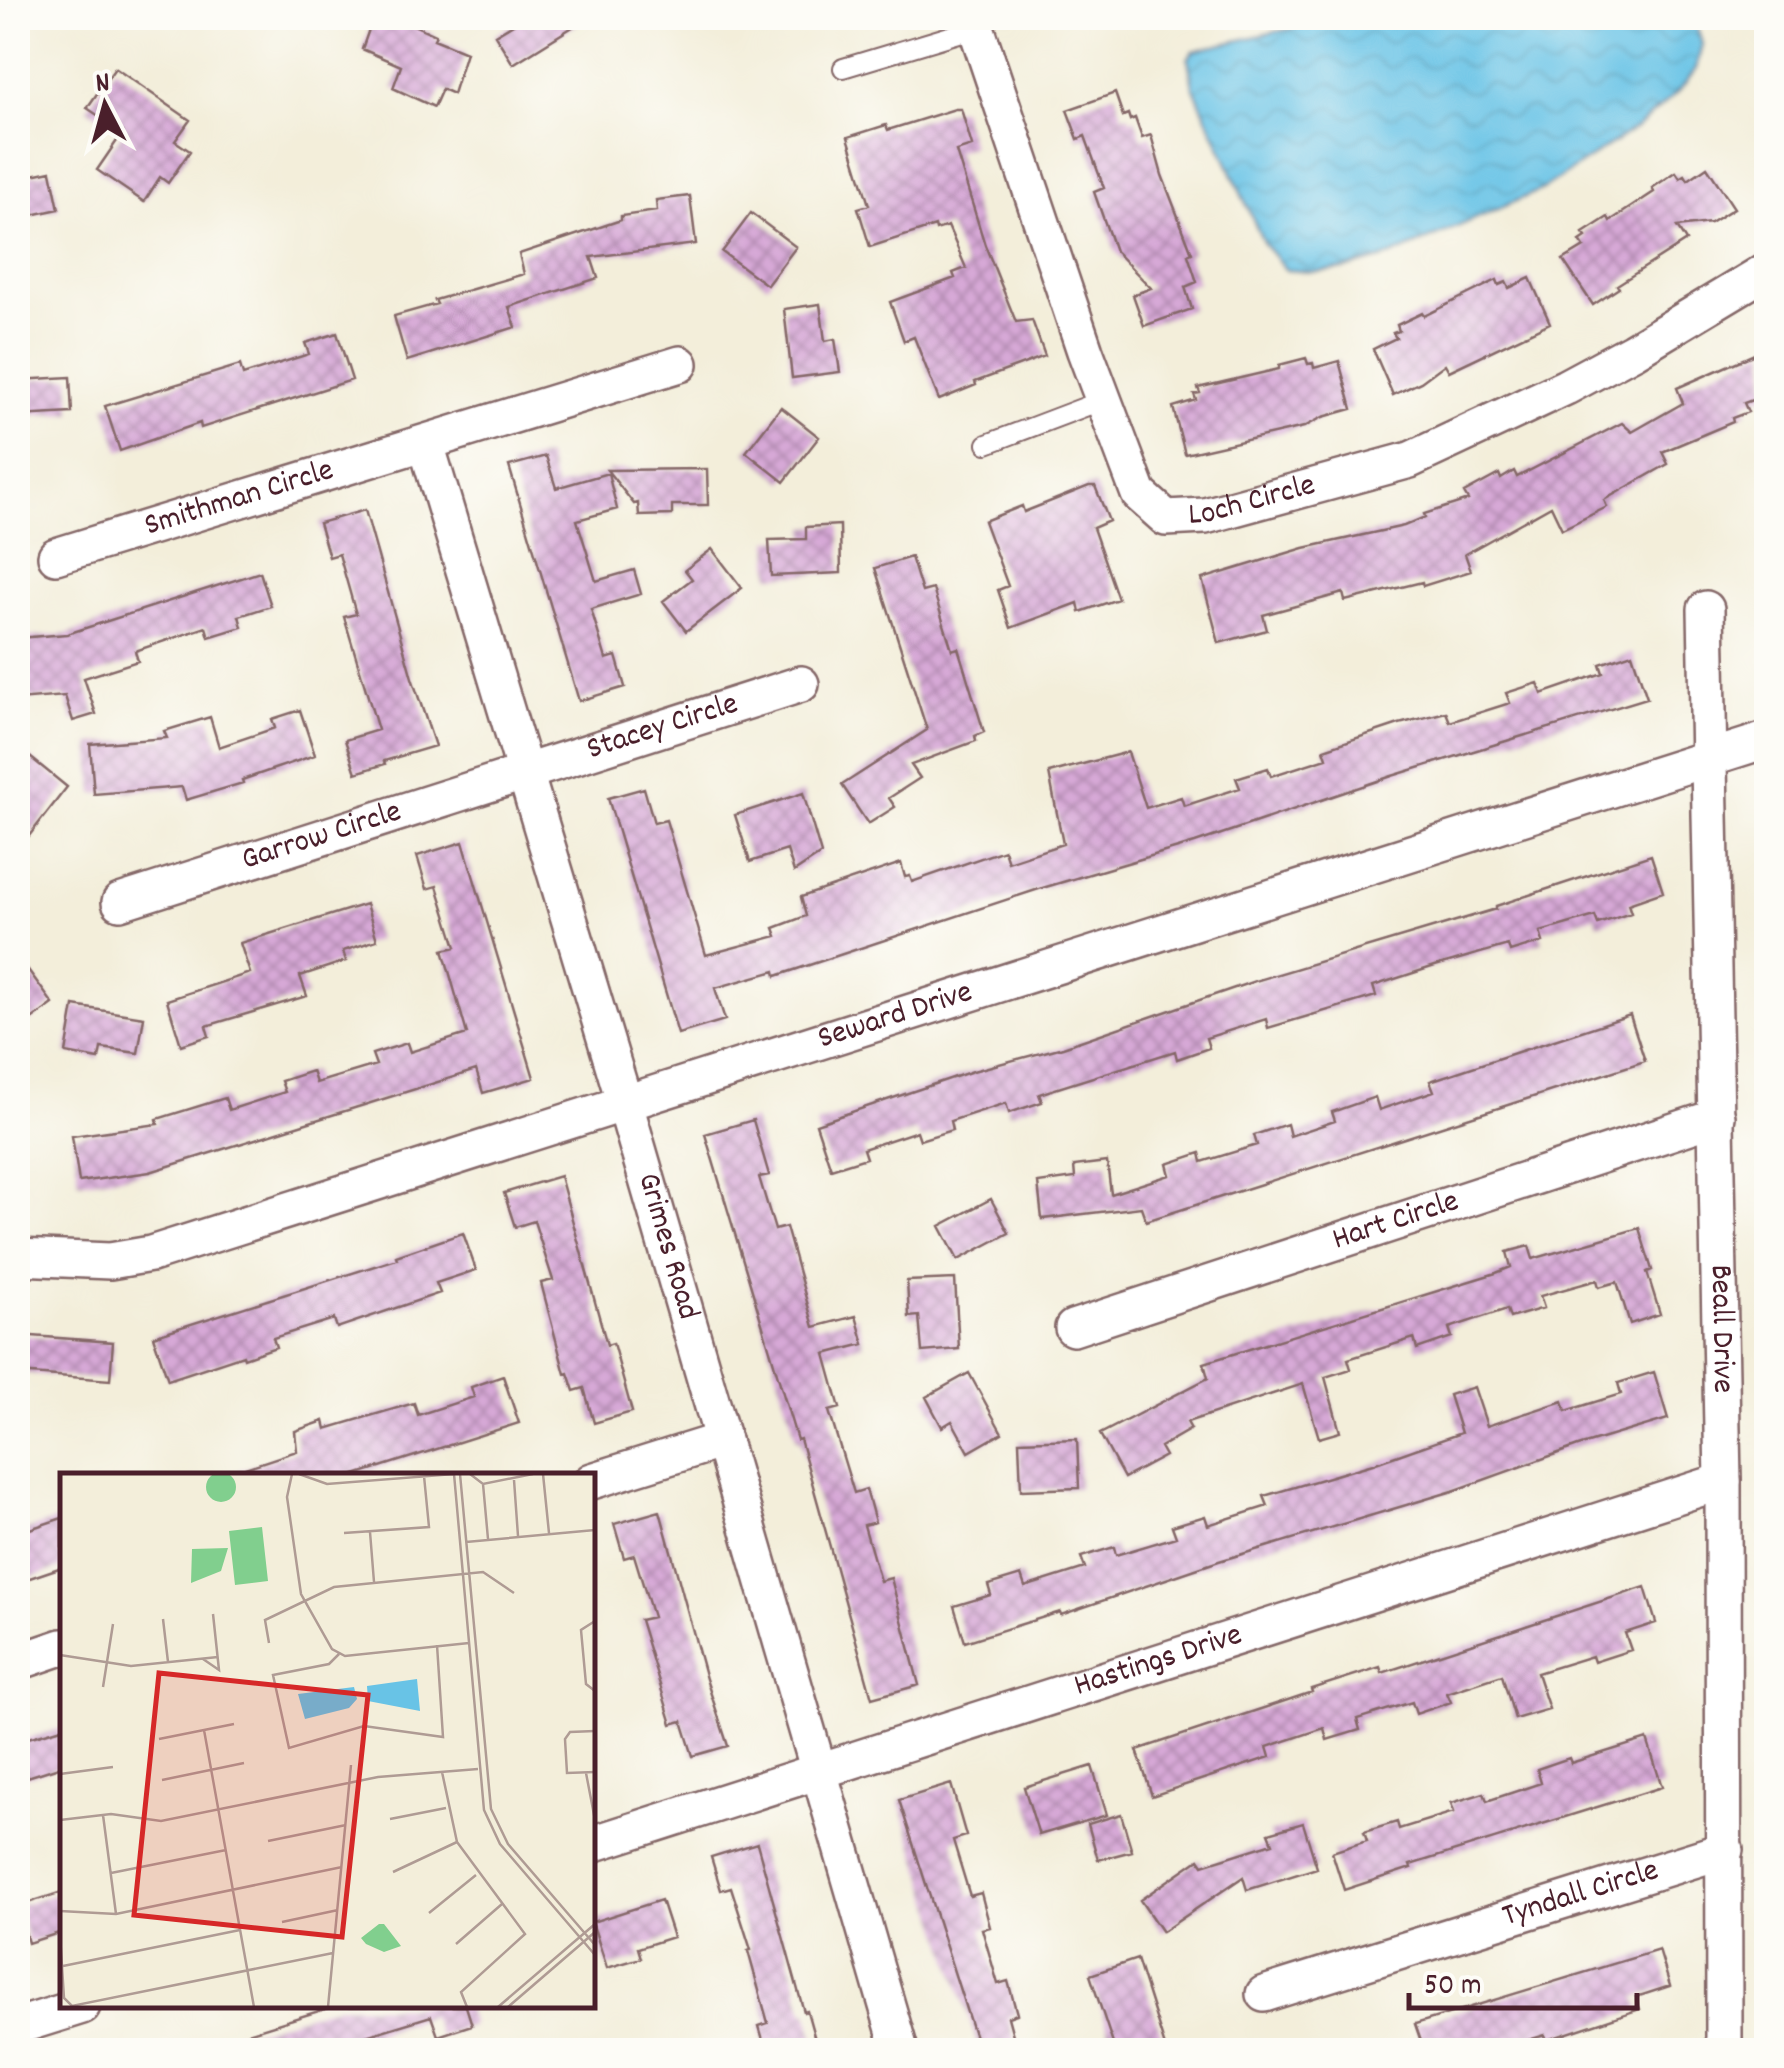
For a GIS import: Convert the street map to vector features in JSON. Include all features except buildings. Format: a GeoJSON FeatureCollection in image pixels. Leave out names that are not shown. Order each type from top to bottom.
{"type":"FeatureCollection","features":[{"type":"Feature","properties":{"kind":"street","name":"Loch Circle"},"geometry":{"type":"LineString","coordinates":[[974,22],[1138,494],[1166,518],[1205,516],[1410,460],[1633,352],[1766,271]]}},
{"type":"Feature","properties":{"kind":"street","name":"Smithman Circle"},"geometry":{"type":"LineString","coordinates":[[56,556],[680,364]]}},
{"type":"Feature","properties":{"kind":"street","name":"Grimes Road"},"geometry":{"type":"LineString","coordinates":[[426,444],[624,1104],[900,2050]]}},
{"type":"Feature","properties":{"kind":"street","name":"Beall Drive"},"geometry":{"type":"LineString","coordinates":[[1706,609],[1723,1481],[1724,2050]]}},
{"type":"Feature","properties":{"kind":"street","name":"Stacey Circle"},"geometry":{"type":"LineString","coordinates":[[525,772],[801,684]]}},
{"type":"Feature","properties":{"kind":"street","name":"Seward Drive"},"geometry":{"type":"LineString","coordinates":[[18,1257],[110,1261],[151,1254],[1766,740]]}},
{"type":"Feature","properties":{"kind":"street","name":"Garrow Circle"},"geometry":{"type":"LineString","coordinates":[[120,902],[525,772]]}},
{"type":"Feature","properties":{"kind":"street","name":"Hart Circle"},"geometry":{"type":"LineString","coordinates":[[1072,1328],[1718,1117]]}},
{"type":"Feature","properties":{"kind":"street"},"geometry":{"type":"LineString","coordinates":[[595,1480],[723,1440]]}},
{"type":"Feature","properties":{"kind":"street","name":"Hastings Drive"},"geometry":{"type":"LineString","coordinates":[[595,1843],[1723,1481]]}},
{"type":"Feature","properties":{"kind":"street"},"geometry":{"type":"LineString","coordinates":[[18,1662],[60,1649]]}},
{"type":"Feature","properties":{"kind":"street","name":"Tyndall Circle"},"geometry":{"type":"LineString","coordinates":[[1264,1994],[1725,1850]]}},
{"type":"Feature","properties":{"kind":"street"},"geometry":{"type":"LineString","coordinates":[[18,2026],[76,2008]]}},
{"type":"Feature","properties":{"kind":"lane"},"geometry":{"type":"LineString","coordinates":[[843,68],[974,22]]}},
{"type":"Feature","properties":{"kind":"lane"},"geometry":{"type":"LineString","coordinates":[[988,444],[1104,400]]}},
{"type":"Feature","properties":{"kind":"water"},"geometry":{"type":"Polygon","coordinates":[[[1335,18],[1694,18],[1702,44],[1696,69],[1679,91],[1636,128],[1541,190],[1391,256],[1344,269],[1286,270],[1264,244],[1193,86],[1188,59],[1193,51],[1335,18]]]}}]}
